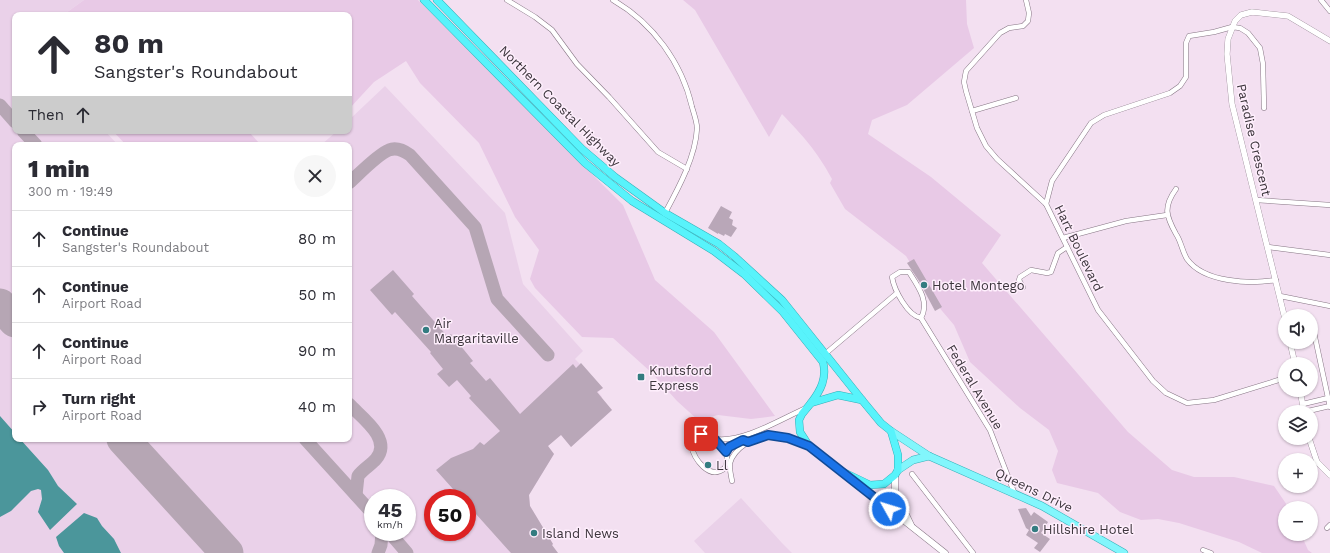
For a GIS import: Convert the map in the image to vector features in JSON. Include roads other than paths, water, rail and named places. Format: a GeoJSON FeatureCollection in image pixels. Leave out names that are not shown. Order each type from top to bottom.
{"type":"FeatureCollection","features":[{"type":"Feature","properties":{"kind":"highway","name":"Northern Coastal Highway"},"geometry":{"type":"LineString","coordinates":[[424,0],[585,163],[632,201],[714,251],[744,274],[765,293],[783,312],[822,362],[825,371],[824,381],[810,405]]}},
{"type":"Feature","properties":{"kind":"highway","name":"Northern Coastal Highway"},"geometry":{"type":"LineString","coordinates":[[437,0],[582,149],[615,177],[665,213],[702,233],[734,256],[782,300],[862,400]]}},
{"type":"Feature","properties":{"kind":"highway"},"geometry":{"type":"LineString","coordinates":[[838,395],[862,400],[891,431],[898,455],[896,473],[884,484],[877,486],[870,485],[841,470],[809,446],[800,432],[799,420],[810,405],[838,395]]}},
{"type":"Feature","properties":{"kind":"main road","name":"Queens Drive"},"geometry":{"type":"LineString","coordinates":[[891,431],[929,456],[1014,492],[1042,506],[1124,553]]}},
{"type":"Feature","properties":{"kind":"main road"},"geometry":{"type":"LineString","coordinates":[[913,528],[895,492],[896,473],[913,460],[929,456]]}},
{"type":"Feature","properties":{"kind":"main road"},"geometry":{"type":"LineString","coordinates":[[841,470],[945,553]]}},
{"type":"Feature","properties":{"kind":"street"},"geometry":{"type":"LineString","coordinates":[[507,0],[535,16],[552,30],[577,64],[658,152],[687,169]]}},
{"type":"Feature","properties":{"kind":"street"},"geometry":{"type":"LineString","coordinates":[[613,0],[642,23],[663,44],[680,70],[690,98],[697,128],[687,169],[665,213]]}},
{"type":"Feature","properties":{"kind":"street","name":"Hart Boulevard"},"geometry":{"type":"LineString","coordinates":[[1026,0],[1029,17],[1026,24],[1019,27],[1009,28],[1000,33],[966,71],[964,82],[981,137],[991,152],[1046,204],[1098,310],[1153,381],[1166,393],[1187,403],[1199,402],[1214,400],[1278,380]]}},
{"type":"Feature","properties":{"kind":"street"},"geometry":{"type":"LineString","coordinates":[[1321,0],[1330,11]]}},
{"type":"Feature","properties":{"kind":"street"},"geometry":{"type":"LineString","coordinates":[[1232,27],[1235,21],[1241,16],[1252,12],[1288,16],[1330,41]]}},
{"type":"Feature","properties":{"kind":"street"},"geometry":{"type":"LineString","coordinates":[[1046,204],[1052,180],[1091,123],[1104,115],[1170,93],[1180,86],[1186,77],[1186,43],[1189,36],[1214,32],[1232,27],[1240,28],[1248,33],[1260,48],[1264,64],[1264,108]]}},
{"type":"Feature","properties":{"kind":"street","name":"Paradise Crescent"},"geometry":{"type":"LineString","coordinates":[[1232,27],[1228,39],[1227,54],[1232,104],[1283,309]]}},
{"type":"Feature","properties":{"kind":"street"},"geometry":{"type":"LineString","coordinates":[[972,111],[1016,98]]}},
{"type":"Feature","properties":{"kind":"street"},"geometry":{"type":"LineString","coordinates":[[1176,189],[1169,198],[1166,215],[1188,259],[1198,269],[1220,278],[1253,282],[1276,280]]}},
{"type":"Feature","properties":{"kind":"street"},"geometry":{"type":"LineString","coordinates":[[1256,200],[1330,205]]}},
{"type":"Feature","properties":{"kind":"street"},"geometry":{"type":"LineString","coordinates":[[1063,238],[1126,221],[1166,215]]}},
{"type":"Feature","properties":{"kind":"street"},"geometry":{"type":"LineString","coordinates":[[1023,287],[1019,280],[1020,277],[1030,270],[1047,273],[1051,272],[1058,253],[1067,247]]}},
{"type":"Feature","properties":{"kind":"street"},"geometry":{"type":"LineString","coordinates":[[1268,247],[1330,255]]}},
{"type":"Feature","properties":{"kind":"street"},"geometry":{"type":"LineString","coordinates":[[900,272],[909,272],[924,299],[925,311],[921,318],[916,317],[909,312],[897,293],[892,277],[900,272]]}},
{"type":"Feature","properties":{"kind":"street"},"geometry":{"type":"LineString","coordinates":[[825,354],[897,293]]}},
{"type":"Feature","properties":{"kind":"street"},"geometry":{"type":"LineString","coordinates":[[1280,296],[1330,306]]}},
{"type":"Feature","properties":{"kind":"street","name":"Federal Avenue"},"geometry":{"type":"LineString","coordinates":[[921,318],[990,430],[1014,492]]}},
{"type":"Feature","properties":{"kind":"street"},"geometry":{"type":"LineString","coordinates":[[1318,349],[1330,407],[1318,409]]}},
{"type":"Feature","properties":{"kind":"street"},"geometry":{"type":"LineString","coordinates":[[1302,397],[1303,404],[1328,398]]}},
{"type":"Feature","properties":{"kind":"street"},"geometry":{"type":"LineString","coordinates":[[715,439],[726,440],[756,431],[810,405]]}},
{"type":"Feature","properties":{"kind":"street"},"geometry":{"type":"LineString","coordinates":[[726,452],[715,439],[706,434],[698,434],[694,437],[691,445],[698,461],[711,472],[720,472],[726,465],[726,452],[729,447],[743,440],[748,442]]}},
{"type":"Feature","properties":{"kind":"street"},"geometry":{"type":"LineString","coordinates":[[732,481],[730,463],[738,450],[748,442],[768,435],[788,438],[809,446]]}},
{"type":"Feature","properties":{"kind":"street"},"geometry":{"type":"LineString","coordinates":[[1311,445],[1317,462],[1330,474]]}},
{"type":"Feature","properties":{"kind":"street"},"geometry":{"type":"LineString","coordinates":[[912,474],[973,553]]}},
{"type":"Feature","properties":{"kind":"street"},"geometry":{"type":"LineString","coordinates":[[1203,550],[1212,553]]}},
{"type":"Feature","properties":{"kind":"water"},"geometry":{"type":"Polygon","coordinates":[[[0,416],[12,430],[12,442],[23,442],[48,470],[58,486],[77,504],[50,530],[38,512],[42,499],[41,490],[38,489],[31,491],[11,511],[0,517],[0,416]]]}},
{"type":"Feature","properties":{"kind":"water"},"geometry":{"type":"Polygon","coordinates":[[[84,513],[97,518],[114,539],[121,553],[64,553],[59,546],[56,537],[84,513]]]}},
{"type":"Feature","properties":{"kind":"place","name":"Hotel Montego"},"geometry":{"type":"Point","coordinates":[924,285]}},
{"type":"Feature","properties":{"kind":"place","name":"Air Margaritaville"},"geometry":{"type":"Point","coordinates":[426,330]}},
{"type":"Feature","properties":{"kind":"place","name":"Knutsford Express"},"geometry":{"type":"Point","coordinates":[641,377]}},
{"type":"Feature","properties":{"kind":"place","name":"Ll"},"geometry":{"type":"Point","coordinates":[708,465]}},
{"type":"Feature","properties":{"kind":"place","name":"Hillshire Hotel"},"geometry":{"type":"Point","coordinates":[1035,529]}},
{"type":"Feature","properties":{"kind":"place","name":"Island News"},"geometry":{"type":"Point","coordinates":[534,533]}}]}
